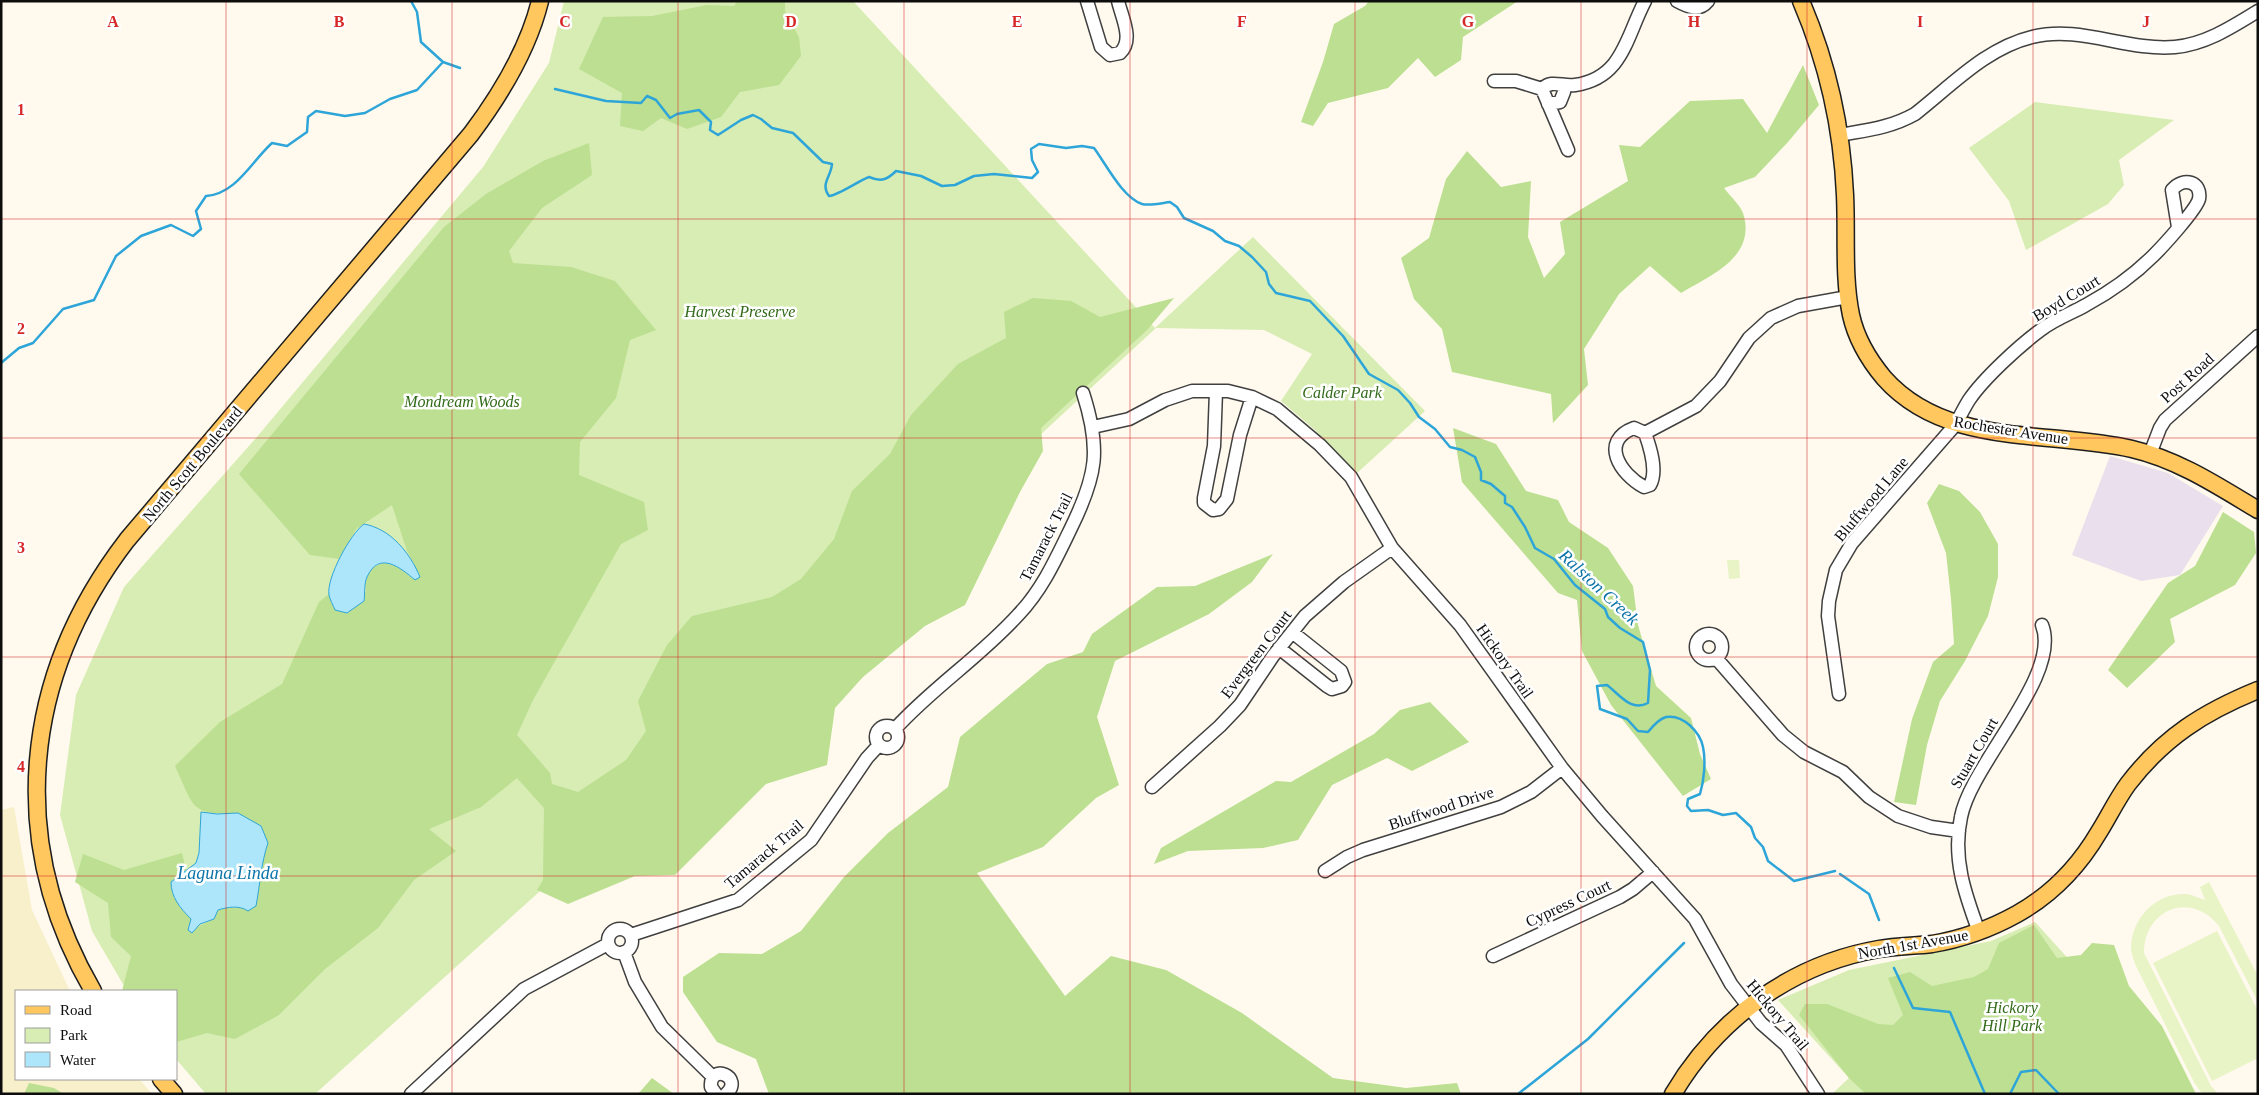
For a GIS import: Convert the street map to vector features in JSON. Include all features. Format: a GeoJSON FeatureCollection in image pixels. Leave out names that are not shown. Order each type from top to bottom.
{"type":"FeatureCollection","features":[{"type":"Feature","properties":{"kind":"main road","name":"North Scott Boulevard"},"geometry":{"type":"LineString","coordinates":[[92,990],[71,950],[59,922],[44,867],[37,815],[37,766],[41,728],[51,684],[66,640],[94,586],[127,540],[471,134],[503,88],[517,61],[540,1]]}},
{"type":"Feature","properties":{"kind":"main road","name":"Rochester Avenue"},"geometry":{"type":"LineString","coordinates":[[1801,1],[1831,84],[1840,135],[1845,193],[1848,297],[1863,347],[1890,385],[1914,404],[1956,424],[2106,444],[2150,454],[2194,472],[2258,510]]}},
{"type":"Feature","properties":{"kind":"main road","name":"North 1st Avenue"},"geometry":{"type":"LineString","coordinates":[[1673,1094],[1705,1048],[1748,1007],[1795,977],[1813,968],[1845,957],[1878,950],[1938,942],[1979,932],[2012,917],[2036,902],[2069,873],[2099,833],[2127,786],[2161,747],[2182,730],[2210,712],[2258,690]]}},
{"type":"Feature","properties":{"kind":"main road"},"geometry":{"type":"LineString","coordinates":[[162,1080],[174,1094]]}},
{"type":"Feature","properties":{"kind":"street"},"geometry":{"type":"LineString","coordinates":[[1087,1],[1101,47],[1110,54],[1120,53],[1128,43],[1118,1]]}},
{"type":"Feature","properties":{"kind":"street"},"geometry":{"type":"LineString","coordinates":[[1542,89],[1551,83],[1572,85],[1594,80],[1613,66],[1624,49],[1646,1]]}},
{"type":"Feature","properties":{"kind":"street"},"geometry":{"type":"LineString","coordinates":[[1677,1],[1696,8],[1702,7],[1708,1]]}},
{"type":"Feature","properties":{"kind":"street"},"geometry":{"type":"LineString","coordinates":[[1840,135],[1873,131],[1902,121],[1915,114],[1989,56],[2005,46],[2031,37],[2058,33],[2077,34],[2141,46],[2176,47],[2193,44],[2222,33],[2258,11]]}},
{"type":"Feature","properties":{"kind":"street"},"geometry":{"type":"LineString","coordinates":[[1494,81],[1516,81],[1542,89]]}},
{"type":"Feature","properties":{"kind":"street"},"geometry":{"type":"LineString","coordinates":[[1548,104],[1560,102],[1564,92],[1563,85]]}},
{"type":"Feature","properties":{"kind":"street"},"geometry":{"type":"LineString","coordinates":[[1542,89],[1568,150]]}},
{"type":"Feature","properties":{"kind":"street","name":"Boyd Court"},"geometry":{"type":"LineString","coordinates":[[1956,424],[1967,402],[1977,389],[2019,348],[2043,328],[2099,298],[2132,275],[2154,255],[2178,227]]}},
{"type":"Feature","properties":{"kind":"street"},"geometry":{"type":"LineString","coordinates":[[1645,433],[1684,414],[1702,401],[1720,381],[1749,338],[1771,318],[1798,306],[1848,297]]}},
{"type":"Feature","properties":{"kind":"street","name":"Post Road"},"geometry":{"type":"LineString","coordinates":[[2150,454],[2165,420],[2258,336]]}},
{"type":"Feature","properties":{"kind":"street","name":"Hickory Trail"},"geometry":{"type":"LineString","coordinates":[[1093,428],[1129,419],[1177,396],[1192,391],[1216,391],[1252,397],[1277,409],[1320,445],[1344,468],[1358,488],[1375,523],[1392,548],[1460,626],[1562,768],[1602,816],[1696,919],[1720,966],[1748,1007],[1761,1023],[1786,1045],[1818,1094]]}},
{"type":"Feature","properties":{"kind":"street"},"geometry":{"type":"LineString","coordinates":[[1216,391],[1214,446],[1204,498],[1204,503],[1213,510],[1219,509],[1227,500],[1240,435],[1252,397]]}},
{"type":"Feature","properties":{"kind":"street","name":"Tamarack Trail"},"geometry":{"type":"LineString","coordinates":[[631,935],[738,900],[812,840],[867,758],[879,745],[887,748],[894,745],[898,737],[895,729],[1006,628],[1040,588],[1059,554],[1088,491],[1094,458],[1093,428],[1083,393]]}},
{"type":"Feature","properties":{"kind":"street","name":"Bluffwood Lane"},"geometry":{"type":"LineString","coordinates":[[1839,694],[1828,616],[1829,601],[1836,570],[1852,543],[1956,424]]}},
{"type":"Feature","properties":{"kind":"street","name":"Evergreen Court"},"geometry":{"type":"LineString","coordinates":[[1152,787],[1220,726],[1240,705],[1279,648],[1320,602],[1344,582],[1392,548]]}},
{"type":"Feature","properties":{"kind":"street","name":"Stuart Court"},"geometry":{"type":"LineString","coordinates":[[1979,932],[1961,879],[1958,855],[1959,831],[1965,801],[1971,786],[2015,716],[2038,669],[2046,640],[2042,624]]}},
{"type":"Feature","properties":{"kind":"street"},"geometry":{"type":"LineString","coordinates":[[1279,648],[1327,686],[1332,689],[1342,686],[1344,682],[1341,671],[1292,632]]}},
{"type":"Feature","properties":{"kind":"street"},"geometry":{"type":"LineString","coordinates":[[1716,658],[1783,735],[1804,752],[1843,772],[1869,797],[1898,816],[1931,827],[1959,831]]}},
{"type":"Feature","properties":{"kind":"street","name":"Bluffwood Drive"},"geometry":{"type":"LineString","coordinates":[[1325,872],[1347,857],[1363,850],[1516,800],[1562,768]]}},
{"type":"Feature","properties":{"kind":"street","name":"Cypress Court"},"geometry":{"type":"LineString","coordinates":[[1493,956],[1620,897],[1653,872]]}},
{"type":"Feature","properties":{"kind":"street"},"geometry":{"type":"LineString","coordinates":[[621,928],[631,935],[632,943],[624,952],[613,950],[608,944],[609,936],[614,930],[621,928]]}},
{"type":"Feature","properties":{"kind":"street"},"geometry":{"type":"LineString","coordinates":[[411,1094],[524,989],[608,944]]}},
{"type":"Feature","properties":{"kind":"street"},"geometry":{"type":"LineString","coordinates":[[624,952],[635,982],[662,1027],[713,1077]]}},
{"type":"Feature","properties":{"kind":"street"},"geometry":{"type":"LineString","coordinates":[[713,1077],[722,1074],[729,1077],[732,1086],[726,1094]]}},
{"type":"Feature","properties":{"kind":"street"},"geometry":{"type":"LineString","coordinates":[[713,1077],[711,1087],[716,1094]]}},
{"type":"Feature","properties":{"kind":"shaded area"},"geometry":{"type":"Polygon","coordinates":[[[2110,456],[2168,473],[2223,506],[2180,575],[2141,581],[2072,555],[2110,456]]]}},
{"type":"Feature","properties":{"kind":"shaded area"},"geometry":{"type":"Polygon","coordinates":[[[14,807],[32,910],[70,990],[15,990],[15,1080],[140,1080],[152,1094],[64,1094],[54,1088],[25,1094],[1,1094],[1,810],[14,807]]]}},
{"type":"Feature","properties":{"kind":"green space","name":"Harvest Preserve"},"geometry":{"type":"Polygon","coordinates":[[[564,1],[853,1],[1155,328],[1253,237],[1425,411],[1356,474],[1315,430],[1281,401],[1312,354],[1264,330],[1156,328],[782,673],[315,1094],[206,1094],[178,1061],[178,990],[126,990],[92,931],[60,815],[76,695],[124,587],[256,438],[483,167],[549,63],[564,1]]]}},
{"type":"Feature","properties":{"kind":"green space"},"geometry":{"type":"Polygon","coordinates":[[[737,1],[785,1],[785,11],[799,37],[801,56],[779,85],[740,92],[721,117],[687,129],[661,118],[643,131],[620,126],[622,93],[579,69],[603,17],[652,16],[707,5],[734,6],[737,1]]]}},
{"type":"Feature","properties":{"kind":"green space"},"geometry":{"type":"Polygon","coordinates":[[[1369,1],[1518,1],[1463,37],[1461,60],[1435,77],[1418,58],[1388,88],[1328,103],[1313,126],[1301,122],[1323,62],[1334,24],[1365,6],[1369,1]]]}},
{"type":"Feature","properties":{"kind":"green space"},"geometry":{"type":"Polygon","coordinates":[[[1803,65],[1819,105],[1755,177],[1724,188],[1742,210],[1746,228],[1743,242],[1737,253],[1717,271],[1681,293],[1650,266],[1619,294],[1584,349],[1588,385],[1553,423],[1551,394],[1452,372],[1442,329],[1414,299],[1401,258],[1429,238],[1446,179],[1467,151],[1501,187],[1531,181],[1528,237],[1544,278],[1565,254],[1560,222],[1628,181],[1619,145],[1640,147],[1690,101],[1743,99],[1767,133],[1803,65]]]}},
{"type":"Feature","properties":{"kind":"green space"},"geometry":{"type":"Polygon","coordinates":[[[2035,102],[2174,120],[2119,160],[2124,185],[2108,204],[2026,250],[2009,201],[1969,148],[2035,102]]]}},
{"type":"Feature","properties":{"kind":"green space","name":"Mondream Woods"},"geometry":{"type":"Polygon","coordinates":[[[589,143],[592,175],[542,208],[509,251],[513,263],[571,267],[615,281],[656,330],[630,340],[616,398],[580,442],[579,475],[644,502],[648,530],[621,544],[533,700],[517,735],[550,773],[552,784],[578,792],[626,760],[646,731],[638,701],[667,645],[692,616],[772,597],[801,579],[834,539],[852,491],[890,454],[911,415],[958,364],[1006,338],[1004,312],[1033,298],[1071,301],[1100,317],[1174,298],[1147,330],[1041,428],[1043,451],[1020,492],[965,605],[925,626],[863,677],[835,708],[827,765],[766,784],[675,875],[635,876],[568,904],[537,890],[543,880],[544,808],[517,778],[481,807],[429,829],[456,851],[414,880],[378,928],[325,969],[279,1015],[235,1039],[207,1033],[178,1041],[178,990],[122,990],[131,956],[111,937],[108,903],[75,882],[83,854],[124,870],[182,853],[186,870],[171,882],[179,906],[197,927],[214,919],[218,910],[228,907],[243,908],[262,876],[263,859],[268,843],[238,813],[210,813],[195,806],[175,766],[220,722],[282,684],[319,602],[329,594],[335,610],[366,592],[365,579],[372,568],[383,563],[396,565],[415,580],[415,566],[407,551],[392,505],[356,529],[340,559],[310,555],[239,474],[444,227],[486,194],[543,161],[589,143]]]}},
{"type":"Feature","properties":{"kind":"green space"},"geometry":{"type":"Polygon","coordinates":[[[1453,428],[1496,444],[1526,491],[1558,500],[1569,522],[1608,548],[1633,586],[1638,625],[1656,686],[1691,718],[1700,754],[1711,779],[1683,796],[1611,705],[1582,651],[1577,600],[1558,593],[1462,482],[1453,428]]]}},
{"type":"Feature","properties":{"kind":"green space"},"geometry":{"type":"Polygon","coordinates":[[[1939,484],[1959,491],[1980,512],[1998,544],[1998,577],[1988,616],[1965,661],[1940,701],[1927,745],[1916,805],[1894,802],[1912,719],[1933,662],[1954,644],[1946,553],[1927,503],[1939,484]]]}},
{"type":"Feature","properties":{"kind":"green space"},"geometry":{"type":"Polygon","coordinates":[[[2223,512],[2254,532],[2256,553],[2235,585],[2170,619],[2175,642],[2127,688],[2108,670],[2168,583],[2195,566],[2223,512]]]}},
{"type":"Feature","properties":{"kind":"green space"},"geometry":{"type":"Polygon","coordinates":[[[1273,554],[1252,582],[1209,614],[1115,661],[1097,717],[1119,785],[1096,798],[1043,847],[977,873],[1065,996],[1111,956],[1166,970],[1242,1013],[1333,1078],[1406,1088],[1457,1083],[1461,1094],[769,1094],[756,1059],[717,1042],[683,992],[683,977],[719,953],[762,954],[801,931],[844,877],[888,833],[948,787],[960,737],[1047,664],[1083,652],[1092,634],[1157,587],[1195,586],[1273,554]]]}},
{"type":"Feature","properties":{"kind":"green space"},"geometry":{"type":"Polygon","coordinates":[[[1727,560],[1739,560],[1740,578],[1729,579],[1727,560]]]}},
{"type":"Feature","properties":{"kind":"green space"},"geometry":{"type":"Polygon","coordinates":[[[1430,702],[1469,742],[1412,771],[1387,758],[1332,785],[1298,840],[1263,848],[1188,851],[1154,864],[1161,848],[1276,781],[1291,782],[1374,734],[1400,710],[1430,702]]]}},
{"type":"Feature","properties":{"kind":"green space"},"geometry":{"type":"Polygon","coordinates":[[[2209,882],[2258,976],[2258,1002],[2219,926],[2207,915],[2195,909],[2183,907],[2171,910],[2160,916],[2146,938],[2144,953],[2211,1086],[2218,1094],[2202,1094],[2194,1082],[2136,966],[2131,947],[2132,936],[2141,917],[2156,902],[2165,897],[2187,894],[2205,900],[2200,887],[2209,882]]]}},
{"type":"Feature","properties":{"kind":"green space","name":"Hickory Hill Park"},"geometry":{"type":"Polygon","coordinates":[[[2035,922],[2191,1094],[1832,1094],[1849,1078],[1778,1000],[1849,970],[1991,941],[2035,922]]]}},
{"type":"Feature","properties":{"kind":"green space","name":"Hickory Hill Park"},"geometry":{"type":"Polygon","coordinates":[[[2034,925],[2057,958],[2081,955],[2092,943],[2114,945],[2129,986],[2162,1026],[2196,1094],[1866,1094],[1849,1078],[1799,1015],[1805,1004],[1827,1004],[1878,1024],[1893,1025],[1903,1015],[1888,978],[1910,972],[1932,986],[1974,977],[1988,969],[1999,943],[2034,925]]]}},
{"type":"Feature","properties":{"kind":"green space"},"geometry":{"type":"Polygon","coordinates":[[[2217,931],[2258,1011],[2258,1058],[2212,1081],[2153,963],[2217,931]]]}},
{"type":"Feature","properties":{"kind":"green space"},"geometry":{"type":"Polygon","coordinates":[[[652,1078],[674,1094],[638,1094],[652,1078]]]}},
{"type":"Feature","properties":{"kind":"green space"},"geometry":{"type":"Polygon","coordinates":[[[29,1083],[54,1088],[64,1094],[24,1094],[29,1083]]]}},
{"type":"Feature","properties":{"kind":"water"},"geometry":{"type":"Polygon","coordinates":[[[364,524],[383,531],[398,543],[411,559],[420,577],[415,580],[397,567],[384,563],[378,564],[372,569],[366,579],[364,601],[347,613],[335,610],[329,595],[331,578],[346,546],[364,524]]]}},
{"type":"Feature","properties":{"kind":"water","name":"Laguna Linda"},"geometry":{"type":"Polygon","coordinates":[[[201,812],[217,814],[238,813],[261,826],[268,843],[262,866],[256,906],[248,911],[233,907],[218,910],[214,919],[200,924],[192,933],[188,930],[191,919],[177,902],[171,882],[196,863],[199,853],[201,812]]]}},
{"type":"Feature","properties":{"kind":"waterway","name":"Ralston Creek"},"geometry":{"type":"LineString","coordinates":[[411,1],[417,12],[421,42],[443,62],[460,68]]}},
{"type":"Feature","properties":{"kind":"waterway"},"geometry":{"type":"LineString","coordinates":[[1,363],[19,348],[33,343],[63,309],[94,300],[116,256],[141,236],[171,225],[193,236],[201,229],[196,211],[206,196],[226,190],[235,183],[272,143],[287,146],[307,132],[308,117],[316,111],[345,116],[365,113],[390,99],[417,90],[443,62]]}},
{"type":"Feature","properties":{"kind":"waterway","name":"Ralston Creek"},"geometry":{"type":"LineString","coordinates":[[555,89],[606,101],[641,103],[647,96],[656,100],[670,118],[677,114],[699,110],[711,122],[710,130],[718,135],[741,120],[753,115],[772,128],[793,133],[823,162],[832,164],[826,184],[829,196],[869,177],[884,179],[896,171],[921,176],[942,186],[955,185],[974,176],[994,174],[1032,178],[1038,172],[1032,160],[1031,149],[1039,144],[1066,148],[1082,146],[1094,148],[1121,187],[1135,200],[1145,205],[1170,202],[1177,207],[1184,218],[1213,231],[1225,241],[1239,246],[1252,257],[1266,272],[1269,284],[1276,293],[1310,301],[1343,336],[1369,374],[1398,390],[1419,417],[1435,429],[1450,447],[1462,450],[1475,457],[1481,472],[1481,480],[1491,484],[1505,496],[1505,503],[1512,507],[1525,527],[1535,548],[1554,559],[1575,585],[1605,609],[1608,617],[1620,628],[1643,642],[1650,670],[1648,703],[1642,705],[1631,704],[1607,685],[1597,686],[1600,709],[1627,719],[1638,731],[1648,732],[1661,719],[1666,717],[1679,718],[1690,725],[1701,741],[1704,753],[1700,794],[1688,799],[1687,806],[1691,811],[1708,810],[1723,815],[1736,813],[1751,827],[1755,838],[1763,847],[1768,861],[1794,881],[1835,871]]}},
{"type":"Feature","properties":{"kind":"waterway","name":"Ralston Creek"},"geometry":{"type":"LineString","coordinates":[[1840,874],[1869,894],[1879,920]]}},
{"type":"Feature","properties":{"kind":"waterway"},"geometry":{"type":"LineString","coordinates":[[1518,1094],[1588,1039],[1684,943]]}},
{"type":"Feature","properties":{"kind":"waterway","name":"Ralston Creek"},"geometry":{"type":"LineString","coordinates":[[1894,968],[1913,1008],[1950,1012],[1985,1094]]}},
{"type":"Feature","properties":{"kind":"waterway","name":"Ralston Creek"},"geometry":{"type":"LineString","coordinates":[[2010,1094],[2021,1072],[2036,1070],[2059,1094]]}},
{"type":"Feature","properties":{"kind":"park label","name":"Calder Park"},"geometry":{"type":"Point","coordinates":[1342,392]}}]}
